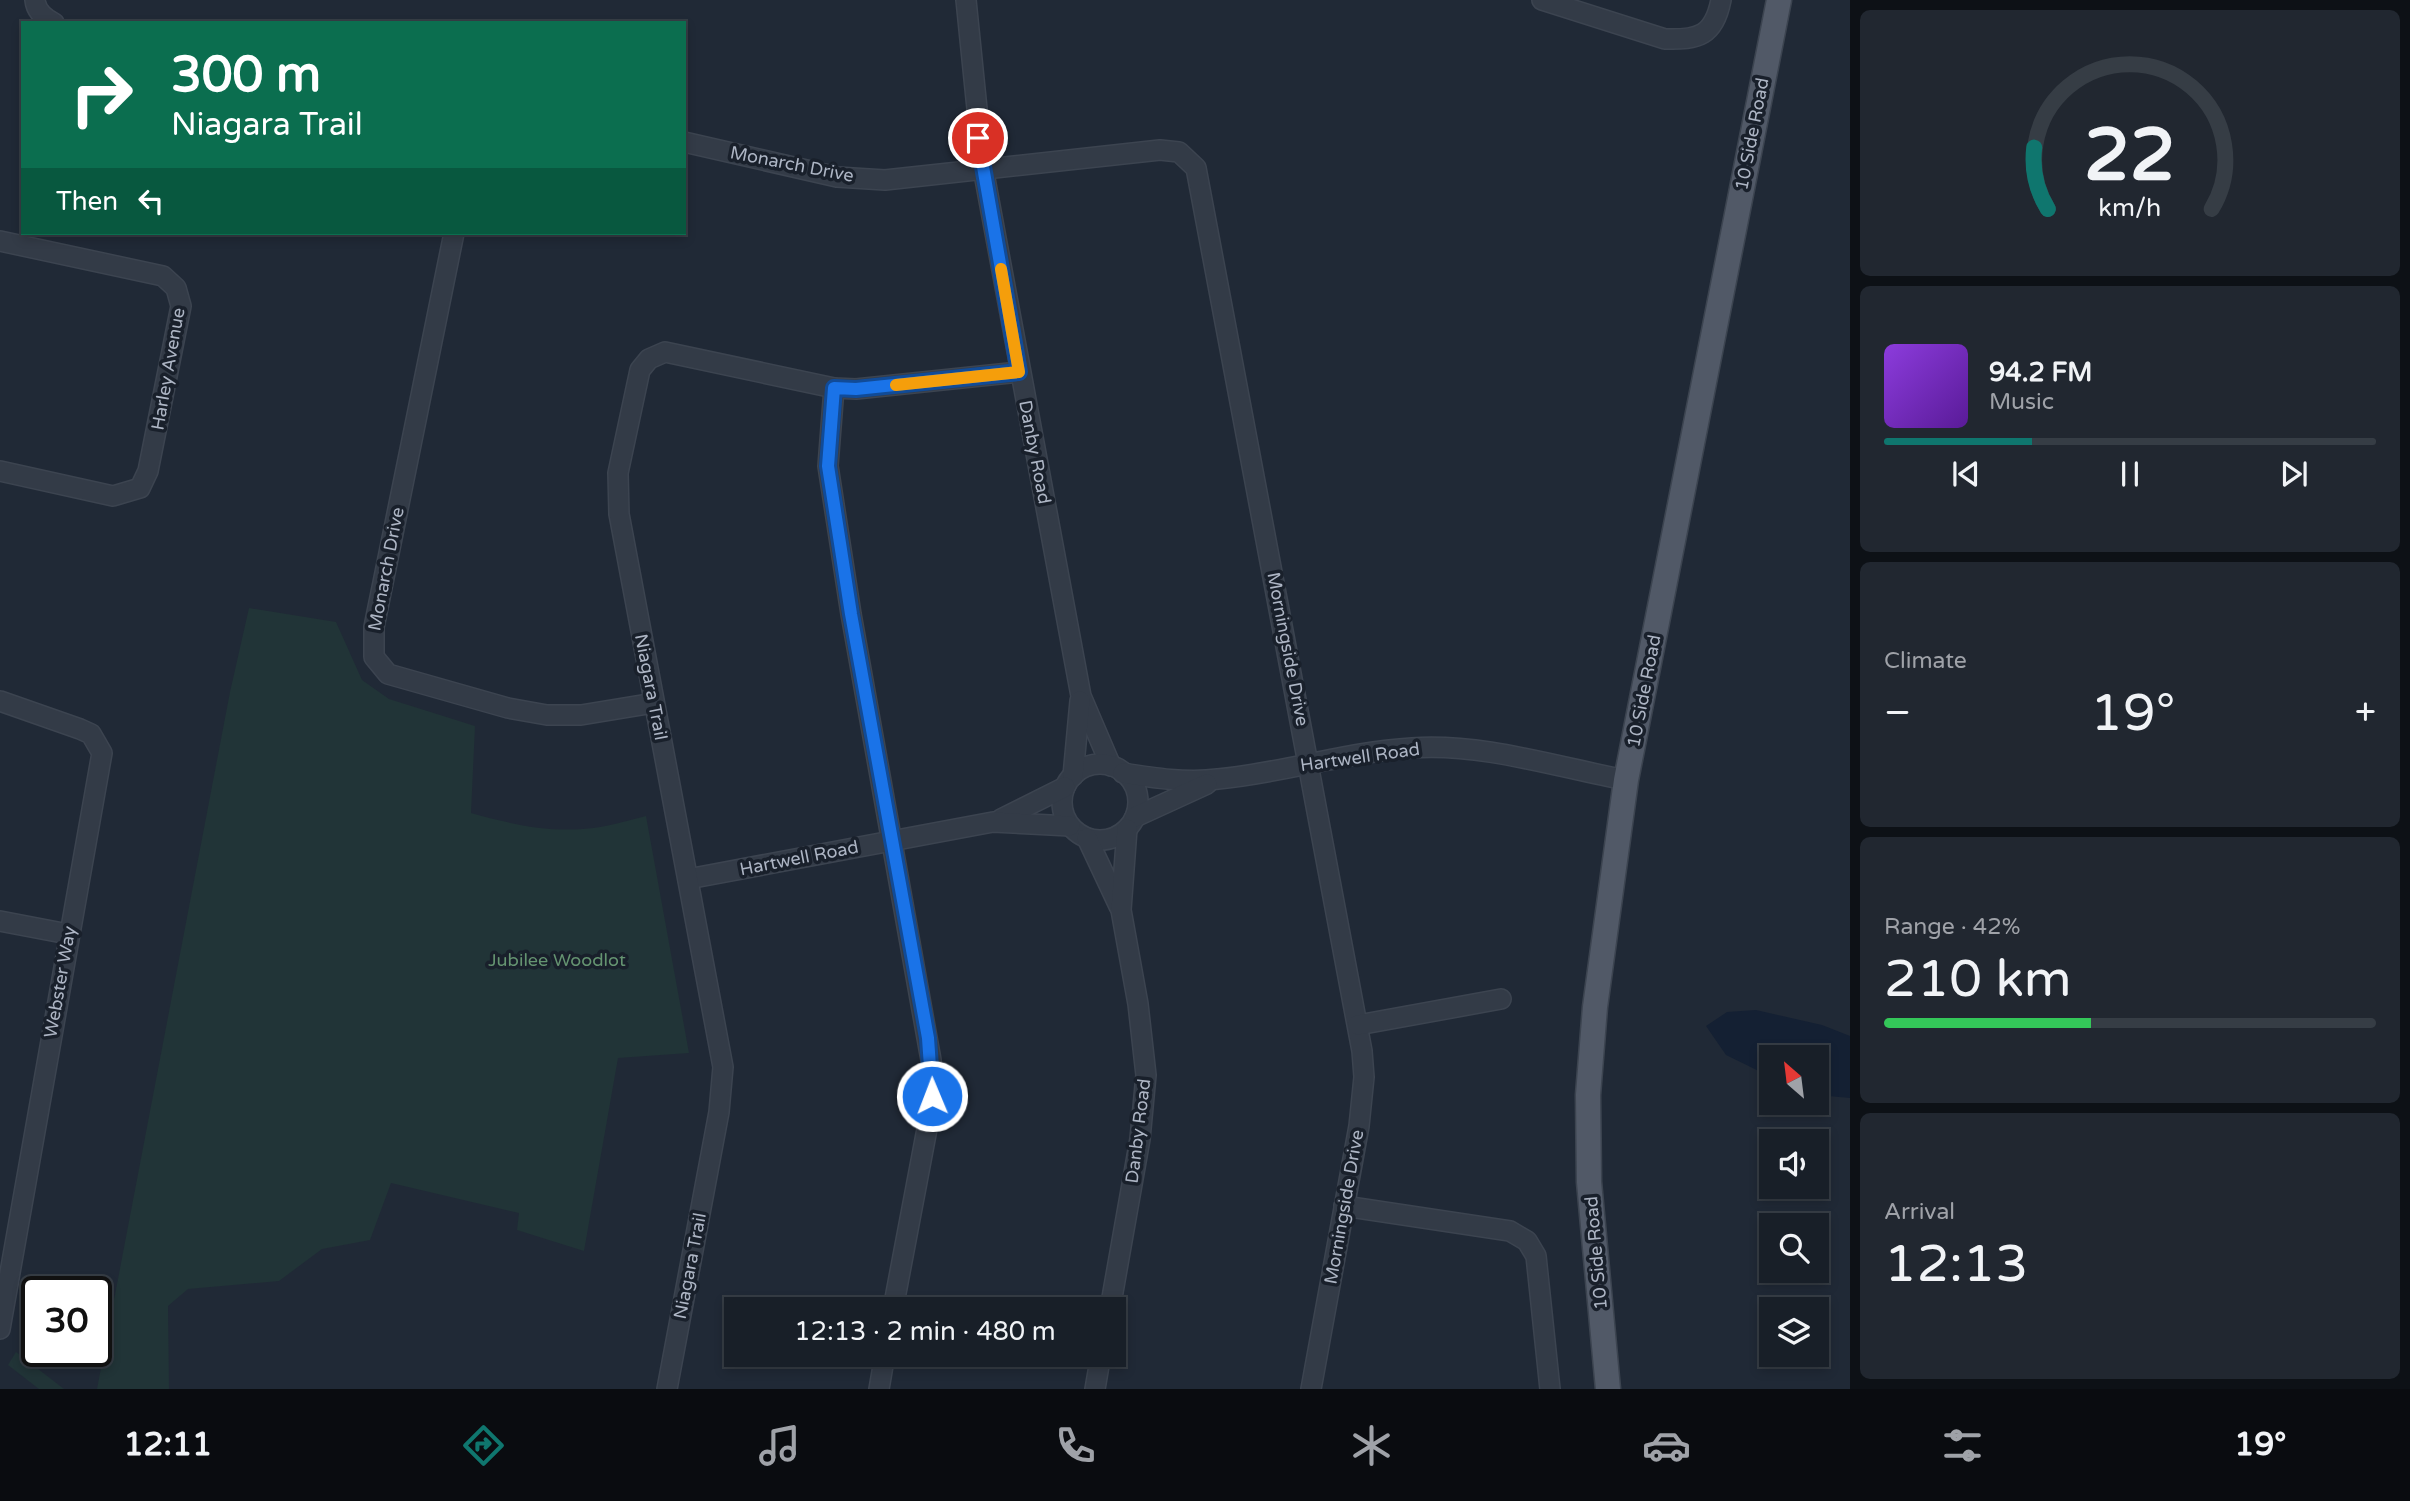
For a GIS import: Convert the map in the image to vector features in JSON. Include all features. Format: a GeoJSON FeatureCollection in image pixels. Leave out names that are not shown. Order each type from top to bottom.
{"type":"FeatureCollection","features":[{"type":"Feature","properties":{"kind":"main road","name":"10 Side Road"},"geometry":{"type":"LineString","coordinates":[[1608,1389],[1589,1182],[1588,1095],[1595,1007],[1626,780],[1779,0]]}},
{"type":"Feature","properties":{"kind":"street"},"geometry":{"type":"LineString","coordinates":[[35,0],[40,13],[51,21]]}},
{"type":"Feature","properties":{"kind":"street","name":"Danby Road"},"geometry":{"type":"LineString","coordinates":[[966,0],[983,168],[1081,696],[1117,770]]}},
{"type":"Feature","properties":{"kind":"street"},"geometry":{"type":"LineString","coordinates":[[1542,0],[1665,39],[1685,40],[1699,37],[1711,28],[1721,0]]}},
{"type":"Feature","properties":{"kind":"street","name":"Monarch Drive"},"geometry":{"type":"LineString","coordinates":[[686,142],[837,177],[885,180],[983,168]]}},
{"type":"Feature","properties":{"kind":"street","name":"Morningside Drive"},"geometry":{"type":"LineString","coordinates":[[983,168],[1160,150],[1179,152],[1196,168],[1358,1025],[1364,1089],[1311,1389]]}},
{"type":"Feature","properties":{"kind":"street","name":"Monarch Drive"},"geometry":{"type":"LineString","coordinates":[[454,235],[374,628],[374,657],[388,674],[529,713],[564,717],[654,703]]}},
{"type":"Feature","properties":{"kind":"street","name":"Harley Avenue"},"geometry":{"type":"LineString","coordinates":[[0,241],[163,276],[176,288],[181,306],[148,471],[141,488],[113,496],[0,471]]}},
{"type":"Feature","properties":{"kind":"street","name":"Niagara Trail"},"geometry":{"type":"LineString","coordinates":[[667,1389],[719,1112],[723,1067],[654,703],[617,489],[640,370],[649,359],[665,352],[834,388],[856,389],[1019,372]]}},
{"type":"Feature","properties":{"kind":"street"},"geometry":{"type":"LineString","coordinates":[[834,388],[828,466],[928,1038],[932,1081],[930,1113],[896,1297]]}},
{"type":"Feature","properties":{"kind":"street","name":"Danby Road"},"geometry":{"type":"LineString","coordinates":[[1069,781],[1081,696]]}},
{"type":"Feature","properties":{"kind":"street","name":"Webster Way"},"geometry":{"type":"LineString","coordinates":[[0,701],[91,734],[102,752],[0,1329]]}},
{"type":"Feature","properties":{"kind":"street","name":"Hartwell Road"},"geometry":{"type":"LineString","coordinates":[[1117,770],[1168,780],[1218,779],[1386,750],[1439,747],[1482,751],[1626,780]]}},
{"type":"Feature","properties":{"kind":"street"},"geometry":{"type":"LineString","coordinates":[[1091,766],[1117,770],[1132,783],[1137,796],[1131,823],[1108,839],[1087,838],[1070,826],[1062,807],[1069,781],[1091,766]]}},
{"type":"Feature","properties":{"kind":"street","name":"Hartwell Road"},"geometry":{"type":"LineString","coordinates":[[1131,823],[1171,797],[1218,779]]}},
{"type":"Feature","properties":{"kind":"street","name":"Hartwell Road"},"geometry":{"type":"LineString","coordinates":[[993,822],[1069,781]]}},
{"type":"Feature","properties":{"kind":"street","name":"Hartwell Road"},"geometry":{"type":"LineString","coordinates":[[688,878],[993,822],[1070,826]]}},
{"type":"Feature","properties":{"kind":"street","name":"Danby Road"},"geometry":{"type":"LineString","coordinates":[[1121,910],[1131,823]]}},
{"type":"Feature","properties":{"kind":"street","name":"Danby Road"},"geometry":{"type":"LineString","coordinates":[[1087,838],[1121,910],[1139,1004],[1146,1074],[1140,1139],[1112,1297]]}},
{"type":"Feature","properties":{"kind":"street"},"geometry":{"type":"LineString","coordinates":[[0,921],[68,934]]}},
{"type":"Feature","properties":{"kind":"street"},"geometry":{"type":"LineString","coordinates":[[1358,1025],[1501,999]]}},
{"type":"Feature","properties":{"kind":"street"},"geometry":{"type":"LineString","coordinates":[[1344,1206],[1510,1231],[1527,1241],[1536,1256],[1550,1389]]}},
{"type":"Feature","properties":{"kind":"street"},"geometry":{"type":"LineString","coordinates":[[879,1389],[883,1367]]}},
{"type":"Feature","properties":{"kind":"street"},"geometry":{"type":"LineString","coordinates":[[1095,1389],[1099,1367]]}},
{"type":"Feature","properties":{"kind":"green space","name":"Jubilee Woodlot"},"geometry":{"type":"Polygon","coordinates":[[[249,608],[336,622],[362,680],[389,699],[475,726],[471,813],[526,826],[568,830],[599,827],[646,816],[689,1053],[618,1058],[584,1251],[517,1230],[519,1213],[391,1183],[370,1240],[322,1249],[279,1281],[188,1289],[168,1306],[169,1389],[97,1389],[101,1367],[112,1367],[112,1310],[230,692],[249,608]]]}},
{"type":"Feature","properties":{"kind":"green space"},"geometry":{"type":"Polygon","coordinates":[[[16,1352],[21,1356],[21,1367],[35,1367],[64,1389],[39,1389],[8,1365],[16,1352]]]}},
{"type":"Feature","properties":{"kind":"water"},"geometry":{"type":"Polygon","coordinates":[[[1756,1010],[1822,1025],[1850,1036],[1850,1098],[1829,1096],[1829,1045],[1759,1045],[1759,1071],[1726,1055],[1706,1026],[1727,1012],[1756,1010]]]}},
{"type":"Feature","properties":{"kind":"slow traffic"},"geometry":{"type":"LineString","coordinates":[[896,385],[1019,372],[1001,269]]}},
{"type":"Feature","properties":{"kind":"route"},"geometry":{"type":"LineString","coordinates":[[932,1096],[928,1038],[851,614],[828,466],[834,388],[856,389],[1019,372],[978,138]]}}]}
